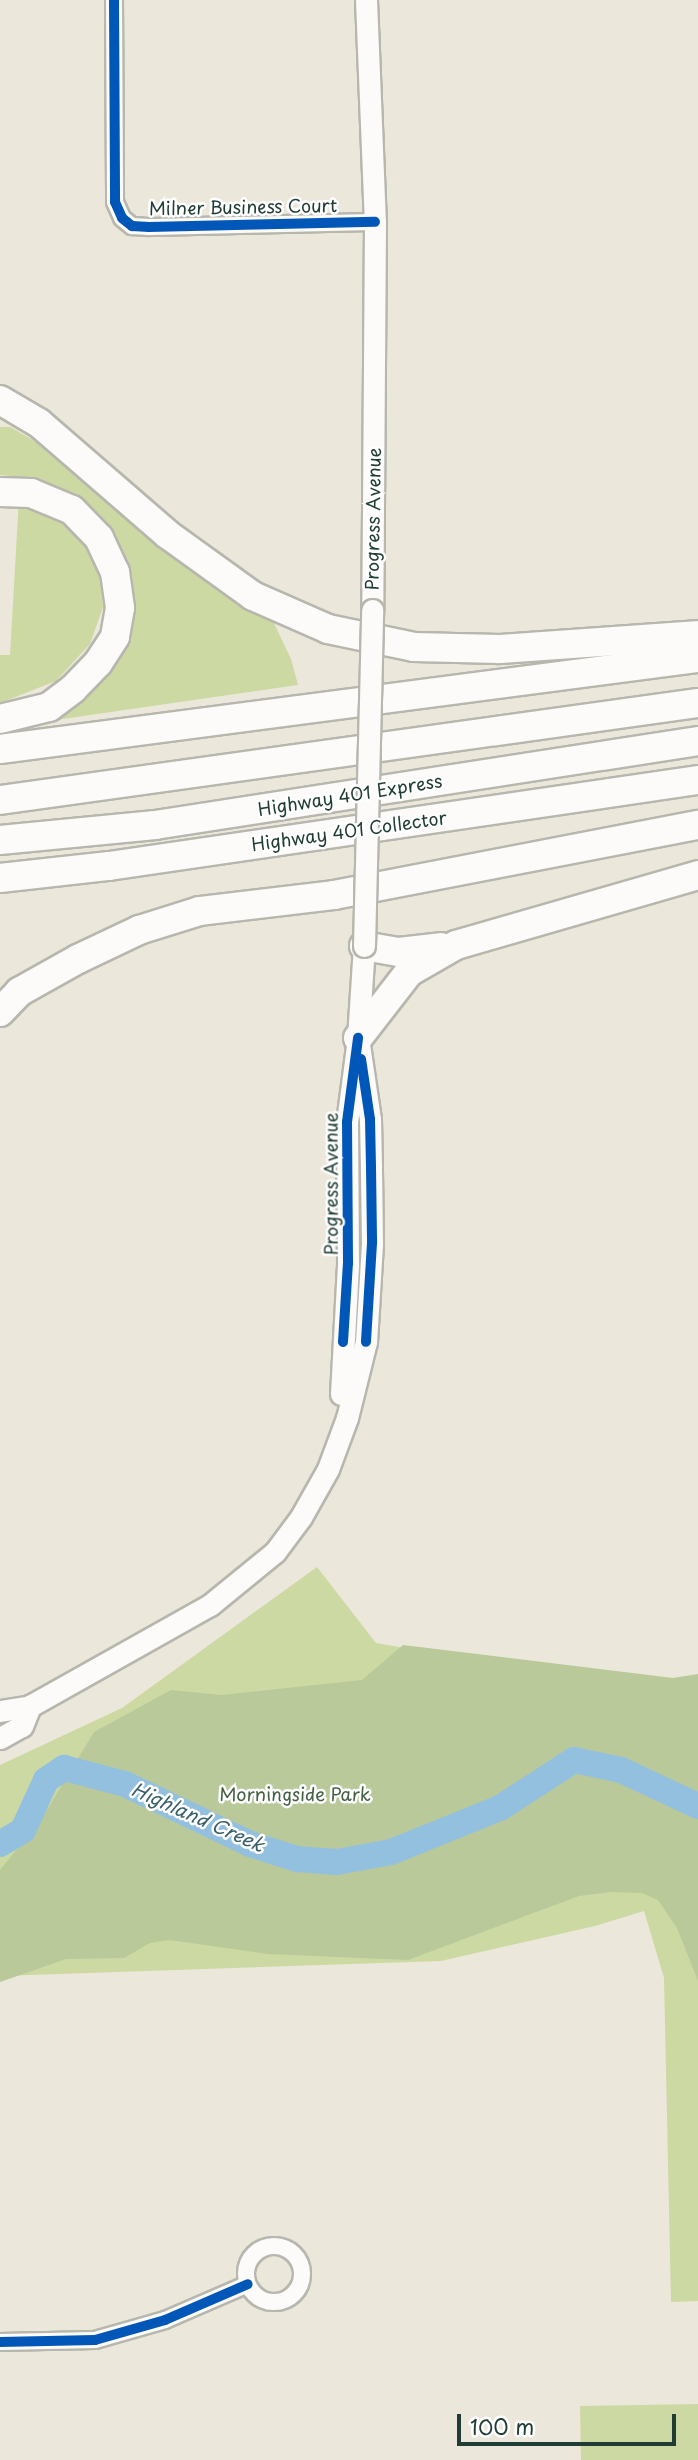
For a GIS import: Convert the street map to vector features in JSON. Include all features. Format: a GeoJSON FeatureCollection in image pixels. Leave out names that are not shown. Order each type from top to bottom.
{"type":"FeatureCollection","features":[{"type":"Feature","properties":{"kind":"highway"},"geometry":{"type":"LineString","coordinates":[[0,400],[38,423],[167,534],[253,596],[328,629],[414,647],[488,649],[698,635]]}},
{"type":"Feature","properties":{"kind":"highway"},"geometry":{"type":"LineString","coordinates":[[0,418],[71,451]]}},
{"type":"Feature","properties":{"kind":"highway"},"geometry":{"type":"LineString","coordinates":[[0,492],[31,494],[72,510],[99,538],[115,572],[120,608],[115,637],[98,663],[73,689],[49,707],[0,719]]}},
{"type":"Feature","properties":{"kind":"highway"},"geometry":{"type":"LineString","coordinates":[[0,750],[698,657]]}},
{"type":"Feature","properties":{"kind":"highway"},"geometry":{"type":"LineString","coordinates":[[0,800],[698,703]]}},
{"type":"Feature","properties":{"kind":"highway","name":"Highway 401 Express"},"geometry":{"type":"LineString","coordinates":[[0,840],[155,825],[698,741]]}},
{"type":"Feature","properties":{"kind":"highway","name":"Highway 401 Collector"},"geometry":{"type":"LineString","coordinates":[[0,878],[109,866],[698,780]]}},
{"type":"Feature","properties":{"kind":"highway"},"geometry":{"type":"LineString","coordinates":[[0,1012],[19,992],[78,959],[139,930],[200,911],[334,895],[698,825]]}},
{"type":"Feature","properties":{"kind":"highway"},"geometry":{"type":"LineString","coordinates":[[0,896],[109,866]]}},
{"type":"Feature","properties":{"kind":"highway"},"geometry":{"type":"LineString","coordinates":[[364,946],[398,952],[456,945],[698,875]]}},
{"type":"Feature","properties":{"kind":"highway"},"geometry":{"type":"LineString","coordinates":[[358,1038],[410,972],[456,945]]}},
{"type":"Feature","properties":{"kind":"main road","name":"Progress Avenue"},"geometry":{"type":"LineString","coordinates":[[352,1380],[347,1122],[358,1038],[364,946],[372,610],[375,222],[366,0]]}},
{"type":"Feature","properties":{"kind":"main road","name":"Progress Avenue"},"geometry":{"type":"LineString","coordinates":[[0,1711],[30,1706],[192,1618],[265,1557],[275,1552],[301,1517],[328,1469],[352,1380],[366,1342],[372,1243],[370,1119],[358,1038]]}},
{"type":"Feature","properties":{"kind":"main road"},"geometry":{"type":"LineString","coordinates":[[348,1229],[372,1243]]}},
{"type":"Feature","properties":{"kind":"main road","name":"Progress Avenue"},"geometry":{"type":"LineString","coordinates":[[0,1738],[22,1726],[30,1706]]}},
{"type":"Feature","properties":{"kind":"street","name":"Milner Business Court"},"geometry":{"type":"LineString","coordinates":[[114,0],[116,202],[122,218],[132,226],[149,227],[375,222]]}},
{"type":"Feature","properties":{"kind":"street"},"geometry":{"type":"LineString","coordinates":[[0,2342],[95,2340],[165,2320],[247,2284]]}},
{"type":"Feature","properties":{"kind":"green space"},"geometry":{"type":"Polygon","coordinates":[[[0,427],[10,427],[61,456],[272,619],[291,659],[298,685],[35,723],[124,619],[77,498],[41,479],[0,475],[0,427]]]}},
{"type":"Feature","properties":{"kind":"green space"},"geometry":{"type":"Polygon","coordinates":[[[19,498],[72,521],[92,553],[101,578],[103,607],[90,644],[56,681],[0,703],[0,655],[10,655],[19,498]]]}},
{"type":"Feature","properties":{"kind":"green space","name":"Morningside Park"},"geometry":{"type":"Polygon","coordinates":[[[317,1567],[376,1643],[649,1690],[698,1683],[698,2301],[671,2302],[664,1978],[644,1911],[595,1926],[441,1961],[0,1976],[0,1765],[122,1708],[317,1567]]]}},
{"type":"Feature","properties":{"kind":"green space","name":"Morningside Park"},"geometry":{"type":"Polygon","coordinates":[[[403,1645],[673,1678],[698,1674],[698,1981],[677,1928],[658,1900],[642,1893],[611,1892],[579,1896],[408,1960],[268,1954],[169,1940],[150,1943],[124,1958],[66,1959],[0,1982],[0,1870],[42,1818],[94,1732],[171,1690],[222,1695],[362,1680],[403,1645]]]}},
{"type":"Feature","properties":{"kind":"green space"},"geometry":{"type":"Polygon","coordinates":[[[698,2404],[698,2460],[581,2460],[580,2406],[698,2404]]]}},
{"type":"Feature","properties":{"kind":"waterway","name":"Highland Creek"},"geometry":{"type":"LineString","coordinates":[[0,1844],[23,1830],[46,1780],[64,1768],[125,1784],[250,1844],[297,1859],[337,1862],[391,1852],[500,1808],[574,1760],[621,1770],[698,1806]]}},
{"type":"Feature","properties":{"kind":"cycle path"},"geometry":{"type":"LineString","coordinates":[[114,0],[115,202],[122,218],[132,226],[149,227],[375,222]]}},
{"type":"Feature","properties":{"kind":"cycle path"},"geometry":{"type":"LineString","coordinates":[[343,1342],[348,1263],[347,1122],[358,1038]]}},
{"type":"Feature","properties":{"kind":"cycle path"},"geometry":{"type":"LineString","coordinates":[[361,1059],[370,1119],[371,1167],[372,1243],[366,1342]]}},
{"type":"Feature","properties":{"kind":"cycle path"},"geometry":{"type":"LineString","coordinates":[[0,2342],[95,2340],[165,2320],[248,2284]]}}]}
